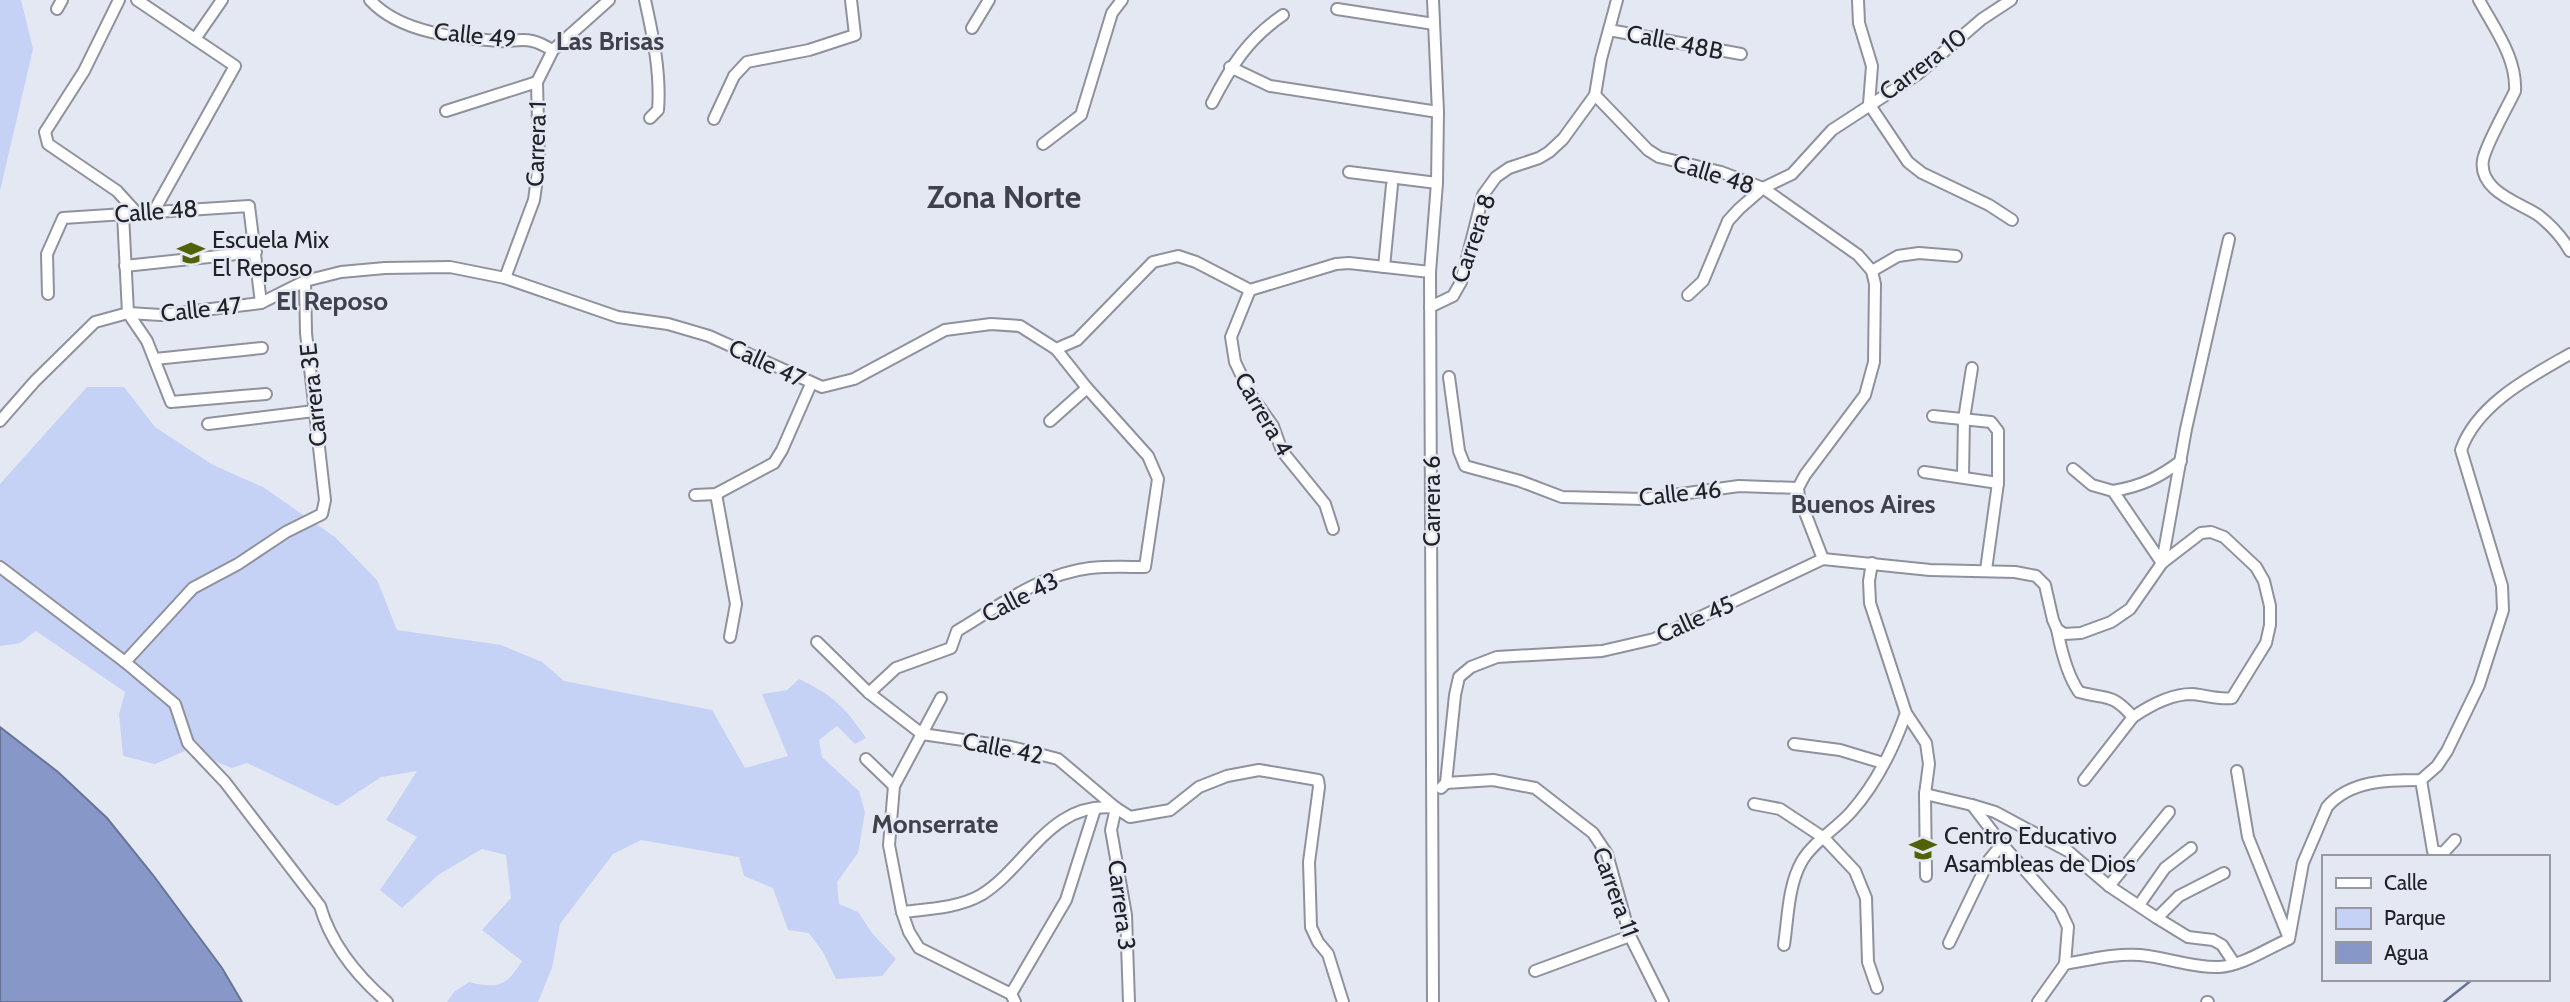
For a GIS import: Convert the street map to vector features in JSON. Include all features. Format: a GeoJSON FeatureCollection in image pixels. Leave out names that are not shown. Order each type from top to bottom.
{"type":"FeatureCollection","features":[{"type":"Feature","properties":{"kind":"street"},"geometry":{"type":"LineString","coordinates":[[119,0],[84,71],[45,132],[45,140],[48,145],[117,191],[136,213]]}},
{"type":"Feature","properties":{"kind":"street"},"geometry":{"type":"LineString","coordinates":[[137,0],[235,66],[154,212]]}},
{"type":"Feature","properties":{"kind":"street"},"geometry":{"type":"LineString","coordinates":[[195,39],[222,0]]}},
{"type":"Feature","properties":{"kind":"street","name":"Calle 49"},"geometry":{"type":"LineString","coordinates":[[370,0],[378,9],[441,35],[500,41],[531,40],[552,50]]}},
{"type":"Feature","properties":{"kind":"street"},"geometry":{"type":"LineString","coordinates":[[552,50],[609,0]]}},
{"type":"Feature","properties":{"kind":"street"},"geometry":{"type":"LineString","coordinates":[[645,0],[652,31],[659,90],[658,110],[650,118]]}},
{"type":"Feature","properties":{"kind":"street"},"geometry":{"type":"LineString","coordinates":[[714,120],[734,76],[747,62],[809,50],[855,35],[851,0]]}},
{"type":"Feature","properties":{"kind":"street"},"geometry":{"type":"LineString","coordinates":[[972,28],[989,0]]}},
{"type":"Feature","properties":{"kind":"street"},"geometry":{"type":"LineString","coordinates":[[1043,144],[1080,115],[1112,13],[1122,0]]}},
{"type":"Feature","properties":{"kind":"street","name":"Carrera 6"},"geometry":{"type":"LineString","coordinates":[[1433,0],[1438,112],[1437,183],[1430,272],[1433,1002]]}},
{"type":"Feature","properties":{"kind":"street","name":"Carrera 8"},"geometry":{"type":"LineString","coordinates":[[1430,307],[1453,296],[1461,282],[1483,195],[1496,177],[1509,168],[1549,152],[1563,139],[1595,95],[1617,0]]}},
{"type":"Feature","properties":{"kind":"street","name":"Carrera 10"},"geometry":{"type":"LineString","coordinates":[[1858,0],[1859,23],[1872,66],[1869,104]]}},
{"type":"Feature","properties":{"kind":"street","name":"Carrera 10"},"geometry":{"type":"LineString","coordinates":[[1688,295],[1703,281],[1728,221],[1739,209],[1763,188],[1792,174],[1804,164],[1832,130],[1918,74],[1982,19],[2011,0]]}},
{"type":"Feature","properties":{"kind":"street"},"geometry":{"type":"LineString","coordinates":[[2479,0],[2512,62],[2516,79],[2515,91],[2483,159],[2486,177],[2506,198],[2537,215],[2554,229],[2570,251]]}},
{"type":"Feature","properties":{"kind":"street"},"geometry":{"type":"LineString","coordinates":[[1337,9],[1434,24]]}},
{"type":"Feature","properties":{"kind":"street"},"geometry":{"type":"LineString","coordinates":[[1212,103],[1230,67],[1261,30],[1283,15]]}},
{"type":"Feature","properties":{"kind":"street","name":"Calle 48B"},"geometry":{"type":"LineString","coordinates":[[1609,30],[1741,54]]}},
{"type":"Feature","properties":{"kind":"street","name":"Carrera 1"},"geometry":{"type":"LineString","coordinates":[[505,278],[534,200],[539,164],[537,82],[552,50]]}},
{"type":"Feature","properties":{"kind":"street"},"geometry":{"type":"LineString","coordinates":[[1230,67],[1270,86],[1438,112]]}},
{"type":"Feature","properties":{"kind":"street"},"geometry":{"type":"LineString","coordinates":[[446,111],[537,82]]}},
{"type":"Feature","properties":{"kind":"street","name":"Calle 48"},"geometry":{"type":"LineString","coordinates":[[1595,95],[1648,150],[1659,157],[1721,172],[1763,188],[1858,255],[1872,271]]}},
{"type":"Feature","properties":{"kind":"street"},"geometry":{"type":"LineString","coordinates":[[1869,104],[1908,162],[1922,173],[2012,219]]}},
{"type":"Feature","properties":{"kind":"street"},"geometry":{"type":"LineString","coordinates":[[1349,172],[1437,183]]}},
{"type":"Feature","properties":{"kind":"street"},"geometry":{"type":"LineString","coordinates":[[1384,267],[1392,185]]}},
{"type":"Feature","properties":{"kind":"street","name":"Calle 48"},"geometry":{"type":"LineString","coordinates":[[48,294],[47,254],[63,218],[249,206],[256,252]]}},
{"type":"Feature","properties":{"kind":"street"},"geometry":{"type":"LineString","coordinates":[[123,214],[128,313],[147,341],[171,402],[266,394]]}},
{"type":"Feature","properties":{"kind":"street"},"geometry":{"type":"LineString","coordinates":[[2162,564],[2181,461],[2229,239]]}},
{"type":"Feature","properties":{"kind":"street"},"geometry":{"type":"LineString","coordinates":[[125,266],[256,252],[261,303]]}},
{"type":"Feature","properties":{"kind":"street"},"geometry":{"type":"LineString","coordinates":[[1823,559],[1798,488],[1865,395],[1874,362],[1875,284],[1872,271],[1898,256],[1919,253],[1956,256]]}},
{"type":"Feature","properties":{"kind":"street"},"geometry":{"type":"LineString","coordinates":[[1056,349],[1077,340],[1153,262],[1178,256],[1196,262],[1250,290],[1349,262],[1430,272]]}},
{"type":"Feature","properties":{"kind":"street","name":"Calle 47"},"geometry":{"type":"LineString","coordinates":[[0,421],[34,380],[95,322],[128,313],[161,314],[261,303],[305,281],[341,272],[450,267],[505,278],[618,317],[668,324],[709,336],[822,387],[854,379],[945,330],[991,324],[1020,326],[1056,349],[1148,456],[1158,479],[1145,567]]}},
{"type":"Feature","properties":{"kind":"street","name":"Carrera 3E"},"geometry":{"type":"LineString","coordinates":[[125,662],[193,589],[238,564],[286,532],[322,514],[326,500],[306,333],[305,281]]}},
{"type":"Feature","properties":{"kind":"street","name":"Carrera 4"},"geometry":{"type":"LineString","coordinates":[[1250,290],[1231,337],[1235,362],[1251,395],[1273,426],[1282,451],[1325,504],[1333,529]]}},
{"type":"Feature","properties":{"kind":"street"},"geometry":{"type":"LineString","coordinates":[[155,359],[262,348]]}},
{"type":"Feature","properties":{"kind":"street"},"geometry":{"type":"LineString","coordinates":[[2289,939],[2303,863],[2327,807],[2349,790],[2385,780],[2421,780],[2437,766],[2447,751],[2473,696],[2503,610],[2502,586],[2461,450],[2466,437],[2484,414],[2503,397],[2528,378],[2570,354]]}},
{"type":"Feature","properties":{"kind":"street"},"geometry":{"type":"LineString","coordinates":[[1963,477],[1964,419],[1972,368]]}},
{"type":"Feature","properties":{"kind":"street","name":"Calle 46"},"geometry":{"type":"LineString","coordinates":[[1449,377],[1459,451],[1465,466],[1520,481],[1562,497],[1644,499],[1739,486],[1798,488]]}},
{"type":"Feature","properties":{"kind":"street"},"geometry":{"type":"LineString","coordinates":[[695,495],[716,494],[774,463],[811,384]]}},
{"type":"Feature","properties":{"kind":"street"},"geometry":{"type":"LineString","coordinates":[[1050,421],[1087,388]]}},
{"type":"Feature","properties":{"kind":"street"},"geometry":{"type":"LineString","coordinates":[[208,424],[314,411]]}},
{"type":"Feature","properties":{"kind":"street"},"geometry":{"type":"LineString","coordinates":[[1933,416],[1991,422],[1997,428],[1998,483],[1986,570]]}},
{"type":"Feature","properties":{"kind":"street"},"geometry":{"type":"LineString","coordinates":[[2073,469],[2092,485],[2113,491],[2135,487],[2158,478],[2181,461]]}},
{"type":"Feature","properties":{"kind":"street"},"geometry":{"type":"LineString","coordinates":[[1924,472],[1998,483]]}},
{"type":"Feature","properties":{"kind":"street"},"geometry":{"type":"LineString","coordinates":[[2113,491],[2162,564]]}},
{"type":"Feature","properties":{"kind":"street"},"geometry":{"type":"LineString","coordinates":[[716,494],[736,604],[730,637]]}},
{"type":"Feature","properties":{"kind":"street"},"geometry":{"type":"LineString","coordinates":[[2057,629],[2064,634],[2081,633],[2111,622],[2130,609],[2162,564],[2201,533],[2211,532],[2224,537],[2256,567],[2264,581],[2270,606],[2266,643],[2232,698],[2188,694],[2162,702],[2133,717],[2084,780]]}},
{"type":"Feature","properties":{"kind":"street","name":"Calle 45"},"geometry":{"type":"LineString","coordinates":[[1446,783],[1455,695],[1460,677],[1471,667],[1497,657],[1602,651],[1654,639],[1823,559],[1930,570],[1986,570],[2036,576],[2045,585],[2057,629]]}},
{"type":"Feature","properties":{"kind":"street"},"geometry":{"type":"LineString","coordinates":[[1872,563],[1870,603],[1906,713],[1926,744],[1929,764],[1925,794],[1926,876]]}},
{"type":"Feature","properties":{"kind":"street"},"geometry":{"type":"LineString","coordinates":[[0,567],[50,603],[175,704],[188,743],[225,782],[320,906],[324,922],[359,978],[387,1002]]}},
{"type":"Feature","properties":{"kind":"street","name":"Calle 43"},"geometry":{"type":"LineString","coordinates":[[869,693],[896,667],[951,649],[957,631],[1033,585],[1058,575],[1090,568],[1145,567]]}},
{"type":"Feature","properties":{"kind":"street"},"geometry":{"type":"LineString","coordinates":[[2057,629],[2060,646],[2079,692],[2109,697],[2120,703],[2133,717]]}},
{"type":"Feature","properties":{"kind":"street","name":"Calle 42"},"geometry":{"type":"LineString","coordinates":[[817,642],[869,693],[922,734],[1011,747],[1058,758],[1130,817],[1170,810],[1199,787],[1227,776],[1259,770],[1318,780],[1309,862],[1311,927],[1328,954],[1343,1002]]}},
{"type":"Feature","properties":{"kind":"street"},"geometry":{"type":"LineString","coordinates":[[941,698],[894,786],[890,845],[902,912],[909,932],[919,948],[1013,998],[1066,900],[1095,809]]}},
{"type":"Feature","properties":{"kind":"street"},"geometry":{"type":"LineString","coordinates":[[1784,945],[1792,885],[1802,860],[1852,811],[1883,763],[1906,713]]}},
{"type":"Feature","properties":{"kind":"street"},"geometry":{"type":"LineString","coordinates":[[1794,744],[1840,750],[1883,763]]}},
{"type":"Feature","properties":{"kind":"street"},"geometry":{"type":"LineString","coordinates":[[866,759],[894,786]]}},
{"type":"Feature","properties":{"kind":"street"},"geometry":{"type":"LineString","coordinates":[[2237,771],[2248,837],[2289,939]]}},
{"type":"Feature","properties":{"kind":"street","name":"Carrera 11"},"geometry":{"type":"LineString","coordinates":[[1446,783],[1493,780],[1535,788],[1593,833],[1606,854],[1630,936],[1662,1002]]}},
{"type":"Feature","properties":{"kind":"street"},"geometry":{"type":"LineString","coordinates":[[2421,780],[2433,851],[2443,853],[2455,840]]}},
{"type":"Feature","properties":{"kind":"street"},"geometry":{"type":"LineString","coordinates":[[1432,797],[1446,783]]}},
{"type":"Feature","properties":{"kind":"street"},"geometry":{"type":"LineString","coordinates":[[1925,794],[1996,811],[2068,851],[2109,886],[2188,937],[2213,940],[2222,945],[2234,963]]}},
{"type":"Feature","properties":{"kind":"street"},"geometry":{"type":"LineString","coordinates":[[1754,804],[1780,809],[1824,838],[1855,871],[1866,898],[1868,962],[1877,988]]}},
{"type":"Feature","properties":{"kind":"street"},"geometry":{"type":"LineString","coordinates":[[1972,805],[2001,844],[2065,918],[2068,927],[2065,964],[2038,1002]]}},
{"type":"Feature","properties":{"kind":"street"},"geometry":{"type":"LineString","coordinates":[[902,912],[940,908],[978,897],[997,884],[1049,828],[1065,818],[1095,809],[1116,808]]}},
{"type":"Feature","properties":{"kind":"street","name":"Carrera 3"},"geometry":{"type":"LineString","coordinates":[[1116,808],[1111,830],[1126,915],[1129,1002]]}},
{"type":"Feature","properties":{"kind":"street"},"geometry":{"type":"LineString","coordinates":[[2109,886],[2169,812]]}},
{"type":"Feature","properties":{"kind":"street"},"geometry":{"type":"LineString","coordinates":[[1949,943],[1989,860],[2001,844]]}},
{"type":"Feature","properties":{"kind":"street"},"geometry":{"type":"LineString","coordinates":[[2139,905],[2165,868],[2191,848]]}},
{"type":"Feature","properties":{"kind":"street"},"geometry":{"type":"LineString","coordinates":[[2157,918],[2179,895],[2224,873]]}},
{"type":"Feature","properties":{"kind":"street"},"geometry":{"type":"LineString","coordinates":[[1535,971],[1630,936]]}},
{"type":"Feature","properties":{"kind":"street"},"geometry":{"type":"LineString","coordinates":[[2065,964],[2110,956],[2140,955],[2174,963],[2220,967],[2289,939]]}},
{"type":"Feature","properties":{"kind":"green space"},"geometry":{"type":"Polygon","coordinates":[[[0,0],[21,0],[33,49],[0,191],[0,0]]]}},
{"type":"Feature","properties":{"kind":"green space"},"geometry":{"type":"Polygon","coordinates":[[[87,387],[124,387],[155,427],[213,465],[263,487],[335,537],[377,580],[397,630],[501,645],[542,662],[564,681],[712,710],[745,768],[788,756],[762,694],[787,690],[799,679],[830,697],[866,738],[855,744],[837,726],[819,740],[822,757],[859,791],[865,812],[858,853],[837,882],[839,904],[858,912],[872,933],[896,959],[882,976],[836,979],[823,952],[809,933],[788,930],[773,888],[744,876],[739,857],[641,840],[613,854],[560,924],[552,968],[538,1002],[447,1002],[454,992],[469,982],[500,984],[511,976],[522,961],[482,930],[511,898],[506,855],[482,849],[438,875],[402,908],[380,890],[417,837],[386,820],[417,771],[381,777],[337,806],[247,763],[232,768],[187,750],[155,764],[123,756],[119,714],[125,692],[36,631],[20,643],[0,646],[0,484],[87,387]]]}},
{"type":"Feature","properties":{"kind":"water"},"geometry":{"type":"Polygon","coordinates":[[[0,727],[58,772],[107,818],[222,968],[242,1002],[0,1002],[0,727]]]}},
{"type":"Feature","properties":{"kind":"waterway"},"geometry":{"type":"LineString","coordinates":[[2444,1002],[2470,981]]}},
{"type":"Feature","properties":{"kind":"place","name":"Escuela Mix El Reposo"},"geometry":{"type":"Point","coordinates":[191,253]}},
{"type":"Feature","properties":{"kind":"place","name":"Centro Educativo Asambleas de Dios"},"geometry":{"type":"Point","coordinates":[1923,849]}},
{"type":"Feature","properties":{"kind":"district","name":"Las Brisas"},"geometry":{"type":"Point","coordinates":[610,41]}},
{"type":"Feature","properties":{"kind":"district","name":"Zona Norte"},"geometry":{"type":"Point","coordinates":[1004,196]}},
{"type":"Feature","properties":{"kind":"district","name":"El Reposo"},"geometry":{"type":"Point","coordinates":[332,301]}},
{"type":"Feature","properties":{"kind":"district","name":"Buenos Aires"},"geometry":{"type":"Point","coordinates":[1863,504]}},
{"type":"Feature","properties":{"kind":"district","name":"Monserrate"},"geometry":{"type":"Point","coordinates":[935,824]}}]}
